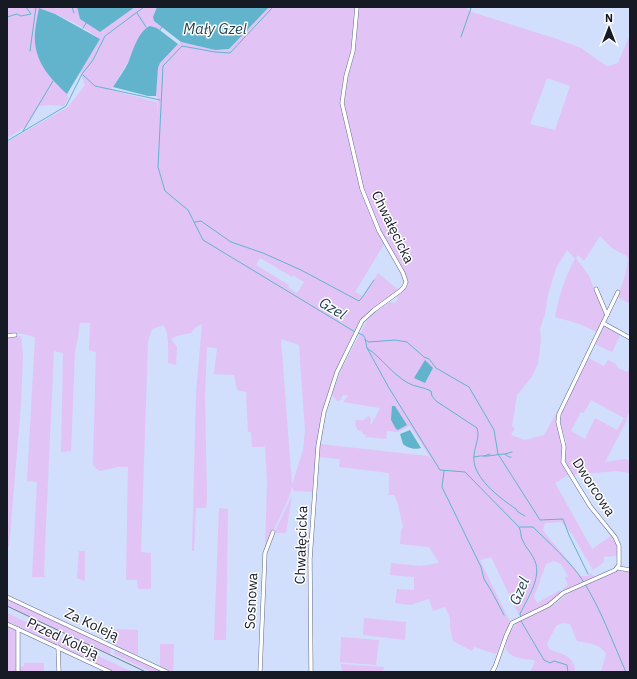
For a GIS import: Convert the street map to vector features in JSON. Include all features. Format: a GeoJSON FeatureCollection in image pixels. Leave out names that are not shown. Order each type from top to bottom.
{"type":"FeatureCollection","features":[{"type":"Feature","properties":{"kind":"street","name":"Chwałęcicka"},"geometry":{"type":"LineString","coordinates":[[311,672],[310,559],[319,443],[324,412],[335,379],[357,332],[366,317],[402,289],[406,280],[380,231],[362,189],[345,121],[342,103],[343,89],[353,52],[357,7]]}},
{"type":"Feature","properties":{"kind":"street"},"geometry":{"type":"LineString","coordinates":[[596,289],[607,315]]}},
{"type":"Feature","properties":{"kind":"street","name":"Dworcowa"},"geometry":{"type":"LineString","coordinates":[[618,292],[559,414],[558,422],[564,447],[563,462],[590,506],[614,537],[619,546],[620,553],[618,568]]}},
{"type":"Feature","properties":{"kind":"street"},"geometry":{"type":"LineString","coordinates":[[603,323],[630,338]]}},
{"type":"Feature","properties":{"kind":"street"},"geometry":{"type":"LineString","coordinates":[[7,336],[15,335]]}},
{"type":"Feature","properties":{"kind":"street","name":"Sosnowa"},"geometry":{"type":"LineString","coordinates":[[260,672],[265,552],[273,532]]}},
{"type":"Feature","properties":{"kind":"street"},"geometry":{"type":"LineString","coordinates":[[492,672],[512,623],[549,605],[564,593],[584,583],[618,568],[630,570]]}},
{"type":"Feature","properties":{"kind":"street","name":"Za Koleją"},"geometry":{"type":"LineString","coordinates":[[7,596],[167,672]]}},
{"type":"Feature","properties":{"kind":"street","name":"Przed Koleją"},"geometry":{"type":"LineString","coordinates":[[7,624],[110,672]]}},
{"type":"Feature","properties":{"kind":"street"},"geometry":{"type":"LineString","coordinates":[[18,629],[18,672]]}},
{"type":"Feature","properties":{"kind":"street"},"geometry":{"type":"LineString","coordinates":[[58,647],[59,672]]}},
{"type":"Feature","properties":{"kind":"shaded area"},"geometry":{"type":"Polygon","coordinates":[[[7,7],[77,7],[80,19],[100,32],[135,7],[157,7],[153,18],[154,21],[162,27],[160,30],[157,28],[133,52],[111,90],[157,102],[157,118],[158,98],[156,96],[158,68],[160,63],[178,44],[181,42],[215,50],[229,49],[269,7],[466,7],[472,12],[581,48],[608,67],[618,63],[630,35],[630,304],[618,297],[626,272],[628,257],[612,248],[600,236],[584,261],[578,255],[576,258],[589,276],[605,315],[597,332],[580,324],[555,317],[563,287],[575,259],[567,250],[556,268],[548,295],[545,314],[540,329],[541,339],[538,364],[531,378],[517,395],[512,426],[515,428],[511,435],[525,440],[544,435],[557,412],[562,464],[568,475],[555,483],[592,549],[611,536],[617,546],[618,554],[615,556],[604,557],[604,562],[593,570],[572,534],[561,522],[545,523],[543,530],[581,576],[588,576],[590,573],[595,577],[565,591],[563,589],[568,585],[565,578],[568,576],[561,564],[554,561],[546,564],[534,597],[537,603],[560,590],[561,593],[549,604],[520,617],[491,557],[480,560],[510,622],[496,654],[474,647],[472,651],[453,641],[450,628],[450,618],[445,607],[433,611],[429,599],[410,605],[395,603],[397,589],[414,590],[414,577],[390,575],[391,563],[420,566],[439,563],[429,547],[400,544],[401,531],[403,527],[398,504],[394,495],[387,495],[389,493],[389,473],[339,467],[340,459],[319,457],[320,444],[428,456],[432,460],[410,426],[398,432],[387,431],[386,439],[365,437],[367,434],[364,435],[355,425],[356,420],[364,420],[369,416],[371,419],[371,425],[380,408],[343,402],[348,396],[345,395],[342,396],[341,400],[337,401],[332,394],[342,368],[368,319],[390,302],[395,303],[398,299],[397,296],[405,286],[406,281],[403,270],[386,241],[355,292],[363,296],[378,273],[400,291],[373,308],[362,319],[337,368],[319,425],[321,426],[313,492],[294,491],[292,487],[265,549],[267,482],[265,447],[252,447],[251,432],[248,432],[246,392],[237,390],[234,375],[214,374],[217,348],[207,347],[205,396],[207,499],[206,508],[196,508],[194,551],[192,551],[196,394],[202,324],[196,327],[191,333],[176,336],[171,339],[177,347],[176,365],[168,363],[167,332],[163,325],[152,329],[148,341],[141,552],[151,553],[151,589],[138,589],[137,580],[126,580],[128,467],[117,467],[100,471],[95,468],[93,464],[96,352],[89,350],[90,323],[80,323],[75,351],[71,451],[61,452],[63,353],[54,351],[44,576],[47,577],[32,577],[37,482],[27,481],[35,337],[21,334],[7,335],[7,142],[68,107],[85,85],[80,72],[100,39],[71,21],[39,8],[53,81],[67,94],[68,98],[64,106],[39,106],[27,126],[7,138],[7,7]],[[547,78],[530,124],[555,130],[570,86],[547,78]],[[260,258],[256,265],[289,285],[288,287],[297,293],[304,282],[293,275],[292,277],[260,258]],[[281,339],[292,485],[303,450],[305,431],[299,345],[281,339]]]}},
{"type":"Feature","properties":{"kind":"shaded area"},"geometry":{"type":"Polygon","coordinates":[[[604,326],[620,335],[612,352],[595,344],[604,326]]]}},
{"type":"Feature","properties":{"kind":"shaded area"},"geometry":{"type":"Polygon","coordinates":[[[21,336],[23,356],[21,404],[9,547],[7,547],[7,338],[21,336]]]}},
{"type":"Feature","properties":{"kind":"shaded area"},"geometry":{"type":"Polygon","coordinates":[[[588,358],[604,366],[608,360],[616,364],[618,368],[627,372],[630,367],[630,411],[626,419],[627,420],[605,462],[625,459],[630,461],[630,473],[616,471],[572,475],[565,464],[566,442],[560,422],[562,411],[588,358]],[[591,400],[584,413],[581,412],[571,431],[585,439],[595,418],[617,430],[624,418],[591,400]]]}},
{"type":"Feature","properties":{"kind":"shaded area"},"geometry":{"type":"Polygon","coordinates":[[[292,496],[286,533],[274,533],[292,496]]]}},
{"type":"Feature","properties":{"kind":"shaded area"},"geometry":{"type":"Polygon","coordinates":[[[219,508],[228,509],[226,640],[214,640],[219,508]]]}},
{"type":"Feature","properties":{"kind":"shaded area"},"geometry":{"type":"Polygon","coordinates":[[[79,551],[85,551],[85,581],[76,578],[79,551]]]}},
{"type":"Feature","properties":{"kind":"shaded area"},"geometry":{"type":"Polygon","coordinates":[[[616,571],[630,572],[630,672],[601,672],[606,654],[598,646],[577,641],[570,624],[562,623],[556,626],[547,644],[550,650],[563,654],[570,659],[575,667],[575,672],[530,672],[535,662],[534,660],[515,657],[510,654],[507,650],[506,640],[511,630],[519,622],[526,617],[554,604],[573,590],[616,571]]]}},
{"type":"Feature","properties":{"kind":"shaded area"},"geometry":{"type":"Polygon","coordinates":[[[7,598],[111,647],[110,654],[7,605],[7,598]]]}},
{"type":"Feature","properties":{"kind":"shaded area"},"geometry":{"type":"Polygon","coordinates":[[[7,613],[132,672],[113,672],[7,621],[7,613]]]}},
{"type":"Feature","properties":{"kind":"shaded area"},"geometry":{"type":"Polygon","coordinates":[[[364,618],[406,622],[405,640],[363,635],[364,618]]]}},
{"type":"Feature","properties":{"kind":"shaded area"},"geometry":{"type":"Polygon","coordinates":[[[7,626],[16,630],[17,672],[7,672],[7,626]]]}},
{"type":"Feature","properties":{"kind":"shaded area"},"geometry":{"type":"Polygon","coordinates":[[[114,629],[138,630],[138,655],[114,645],[114,629]]]}},
{"type":"Feature","properties":{"kind":"shaded area"},"geometry":{"type":"Polygon","coordinates":[[[341,637],[379,640],[376,665],[340,662],[341,637]]]}},
{"type":"Feature","properties":{"kind":"shaded area"},"geometry":{"type":"Polygon","coordinates":[[[160,644],[174,644],[173,672],[160,666],[160,644]]]}},
{"type":"Feature","properties":{"kind":"shaded area"},"geometry":{"type":"Polygon","coordinates":[[[115,650],[163,672],[151,672],[114,654],[115,650]]]}},
{"type":"Feature","properties":{"kind":"shaded area"},"geometry":{"type":"Polygon","coordinates":[[[24,663],[44,663],[44,672],[20,672],[20,667],[24,666],[24,663]]]}},
{"type":"Feature","properties":{"kind":"shaded area"},"geometry":{"type":"Polygon","coordinates":[[[341,664],[384,667],[383,672],[342,672],[341,664]]]}},
{"type":"Feature","properties":{"kind":"water"},"geometry":{"type":"Polygon","coordinates":[[[77,7],[135,7],[100,32],[80,19],[77,7]]]}},
{"type":"Feature","properties":{"kind":"water","name":"Mały Gzel"},"geometry":{"type":"Polygon","coordinates":[[[157,7],[269,7],[229,49],[215,50],[181,42],[154,21],[153,17],[157,7]]]}},
{"type":"Feature","properties":{"kind":"water"},"geometry":{"type":"Polygon","coordinates":[[[39,8],[55,14],[100,39],[67,94],[50,77],[42,65],[36,50],[35,38],[39,8]]]}},
{"type":"Feature","properties":{"kind":"water","name":"Mały Gzel"},"geometry":{"type":"Polygon","coordinates":[[[150,26],[157,28],[178,44],[160,63],[158,68],[156,96],[148,96],[113,87],[128,63],[142,32],[150,26]]]}},
{"type":"Feature","properties":{"kind":"water"},"geometry":{"type":"Polygon","coordinates":[[[425,360],[433,368],[425,383],[414,378],[425,360]]]}},
{"type":"Feature","properties":{"kind":"water"},"geometry":{"type":"Polygon","coordinates":[[[392,406],[395,406],[407,425],[398,430],[391,420],[392,406]]]}},
{"type":"Feature","properties":{"kind":"water"},"geometry":{"type":"Polygon","coordinates":[[[410,430],[421,448],[417,449],[407,447],[403,444],[400,434],[410,430]]]}},
{"type":"Feature","properties":{"kind":"waterway"},"geometry":{"type":"LineString","coordinates":[[7,17],[17,14],[21,16],[31,14],[26,7]]}},
{"type":"Feature","properties":{"kind":"waterway"},"geometry":{"type":"LineString","coordinates":[[30,51],[36,7]]}},
{"type":"Feature","properties":{"kind":"waterway"},"geometry":{"type":"LineString","coordinates":[[72,7],[74,13]]}},
{"type":"Feature","properties":{"kind":"waterway"},"geometry":{"type":"LineString","coordinates":[[7,141],[66,106],[82,74],[93,60],[105,36],[144,7]]}},
{"type":"Feature","properties":{"kind":"waterway","name":"Gzel"},"geometry":{"type":"LineString","coordinates":[[273,7],[230,53],[182,46],[163,66],[158,167],[165,191],[188,210],[203,240],[355,332]]}},
{"type":"Feature","properties":{"kind":"waterway"},"geometry":{"type":"LineString","coordinates":[[461,37],[471,8],[469,7]]}},
{"type":"Feature","properties":{"kind":"waterway"},"geometry":{"type":"LineString","coordinates":[[137,13],[146,27]]}},
{"type":"Feature","properties":{"kind":"waterway"},"geometry":{"type":"LineString","coordinates":[[83,28],[86,23]]}},
{"type":"Feature","properties":{"kind":"waterway"},"geometry":{"type":"LineString","coordinates":[[83,75],[95,86],[160,100]]}},
{"type":"Feature","properties":{"kind":"waterway"},"geometry":{"type":"LineString","coordinates":[[23,131],[53,81]]}},
{"type":"Feature","properties":{"kind":"waterway"},"geometry":{"type":"LineString","coordinates":[[195,222],[201,221],[231,242],[263,253],[301,270],[359,301],[374,280]]}},
{"type":"Feature","properties":{"kind":"waterway","name":"Gzel"},"geometry":{"type":"LineString","coordinates":[[358,333],[363,335],[365,338],[367,348],[389,388],[440,470],[465,472],[519,527],[522,539],[532,555],[537,571],[534,586],[520,614],[521,618]]}},
{"type":"Feature","properties":{"kind":"waterway"},"geometry":{"type":"LineString","coordinates":[[365,340],[369,342],[395,340],[407,342],[424,357],[429,359],[436,368],[469,387],[494,430],[498,454],[540,520],[563,519],[588,574]]}},
{"type":"Feature","properties":{"kind":"waterway"},"geometry":{"type":"LineString","coordinates":[[367,348],[402,379],[431,391],[432,396],[436,401],[477,428],[478,438],[474,455],[474,463],[477,471],[495,493],[525,516]]}},
{"type":"Feature","properties":{"kind":"waterway"},"geometry":{"type":"LineString","coordinates":[[505,454],[512,452]]}},
{"type":"Feature","properties":{"kind":"waterway"},"geometry":{"type":"LineString","coordinates":[[484,456],[490,454]]}},
{"type":"Feature","properties":{"kind":"waterway"},"geometry":{"type":"LineString","coordinates":[[481,456],[505,454],[511,457]]}},
{"type":"Feature","properties":{"kind":"waterway"},"geometry":{"type":"LineString","coordinates":[[474,457],[480,456]]}},
{"type":"Feature","properties":{"kind":"waterway"},"geometry":{"type":"LineString","coordinates":[[444,471],[442,487],[481,567],[484,579],[504,615]]}},
{"type":"Feature","properties":{"kind":"waterway"},"geometry":{"type":"LineString","coordinates":[[520,527],[533,527],[573,567],[595,603],[626,672]]}},
{"type":"Feature","properties":{"kind":"waterway","name":"Gzel"},"geometry":{"type":"LineString","coordinates":[[521,621],[544,660],[550,663],[554,661],[567,665],[568,672]]}},
{"type":"Feature","properties":{"kind":"railway"},"geometry":{"type":"LineString","coordinates":[[7,606],[146,672]]}}]}
